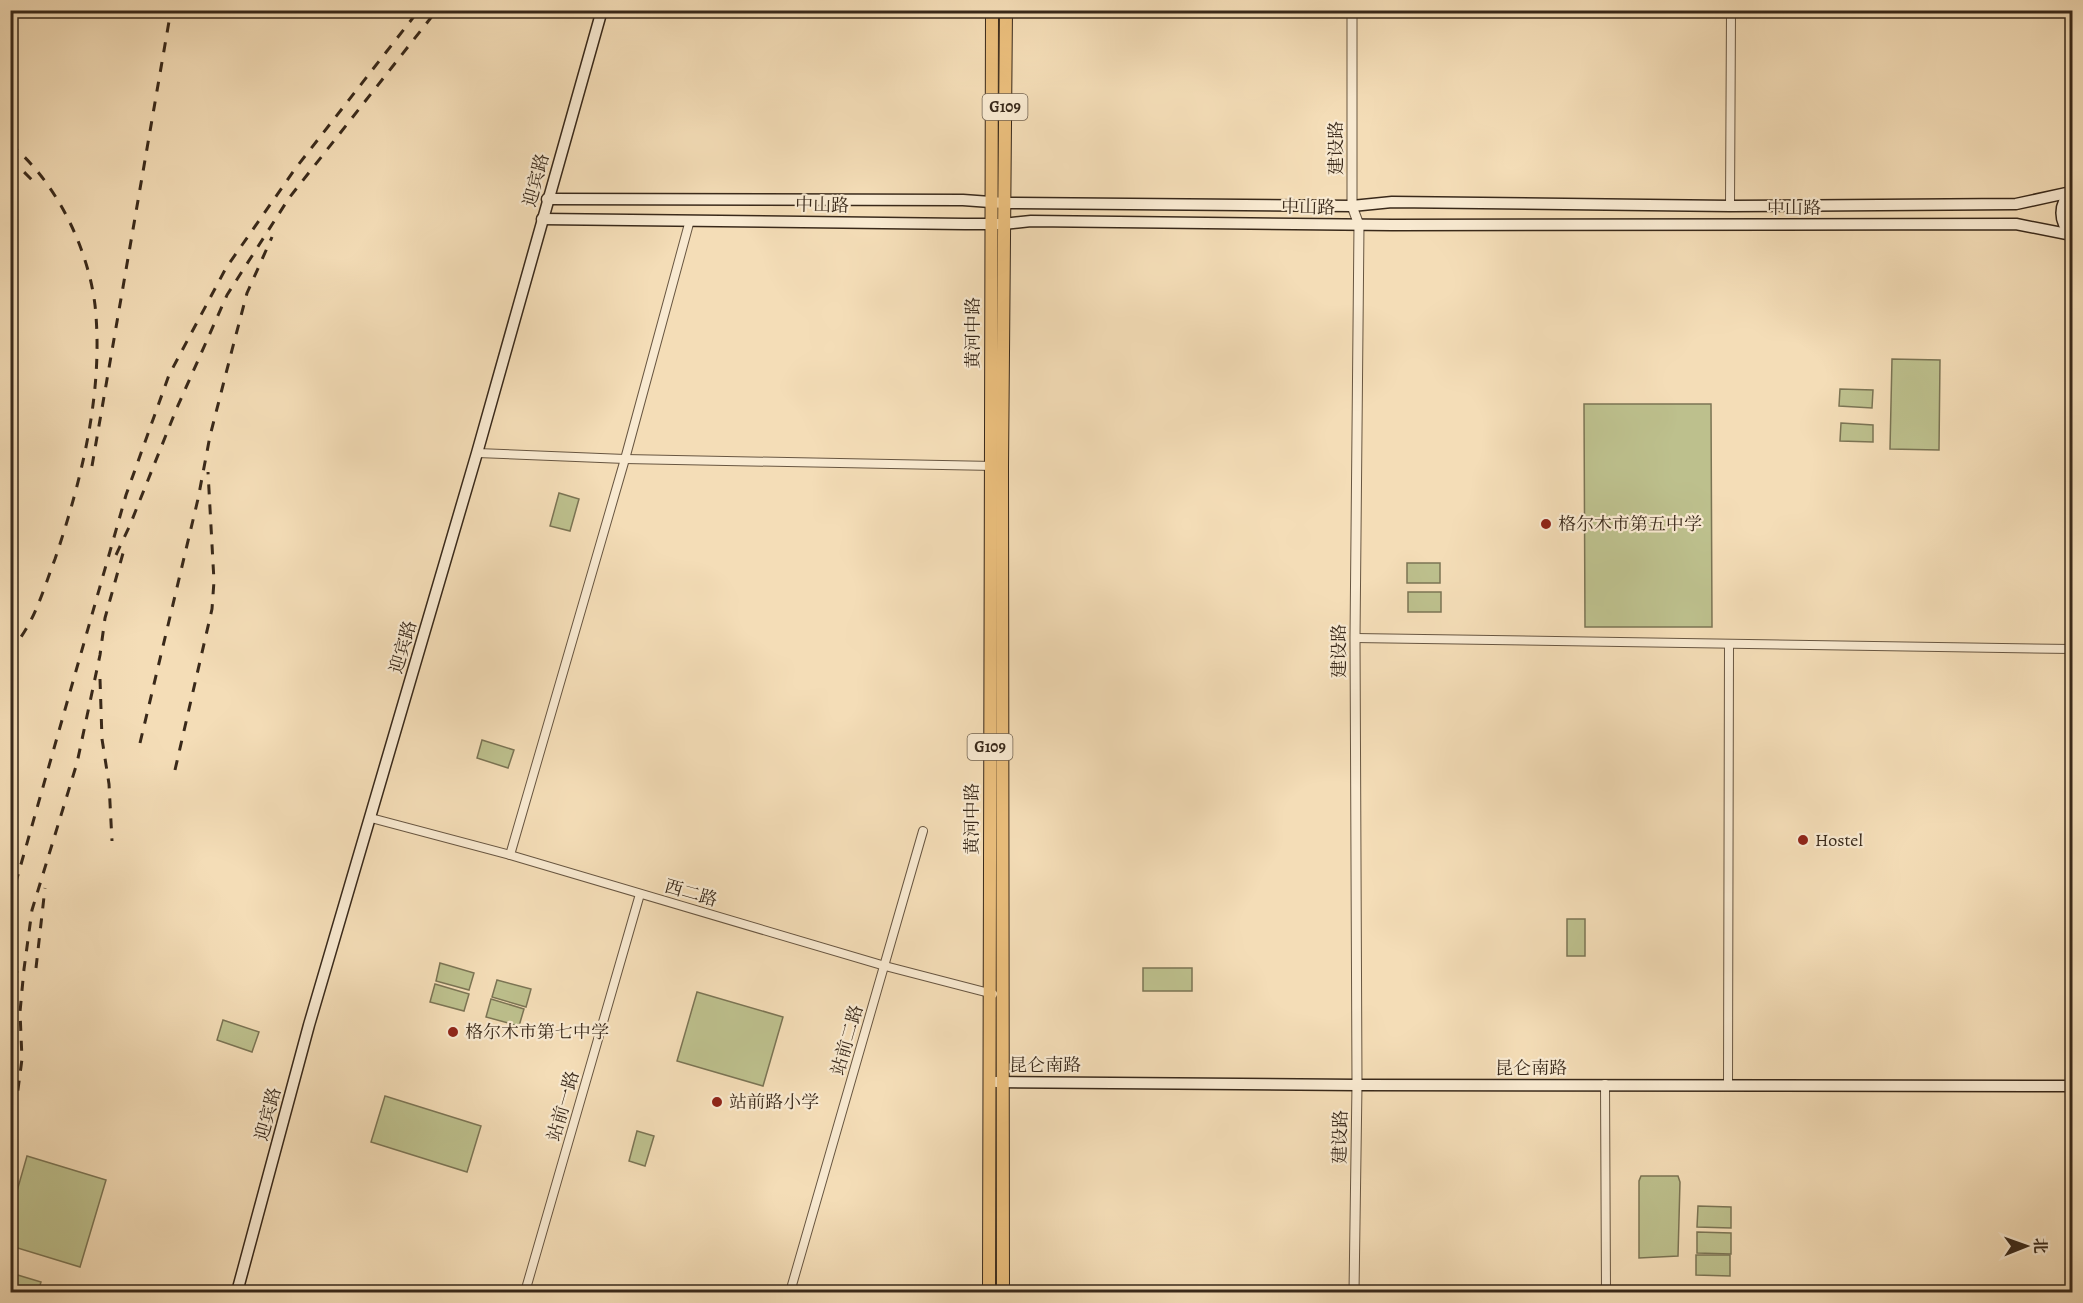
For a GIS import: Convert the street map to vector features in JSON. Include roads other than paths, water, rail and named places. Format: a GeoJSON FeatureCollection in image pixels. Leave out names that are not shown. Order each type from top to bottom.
{"type":"FeatureCollection","features":[{"type":"Feature","properties":{"kind":"highway","name":"G109"},"geometry":{"type":"LineString","coordinates":[[992,10],[998,202]]}},
{"type":"Feature","properties":{"kind":"highway","name":"G109"},"geometry":{"type":"LineString","coordinates":[[998,202],[1005,10]]}},
{"type":"Feature","properties":{"kind":"highway","name":"黄河中路"},"geometry":{"type":"LineString","coordinates":[[989,1293],[989,995],[998,202]]}},
{"type":"Feature","properties":{"kind":"highway","name":"黄河中路"},"geometry":{"type":"LineString","coordinates":[[996,466],[1004,1081],[1004,1293]]}},
{"type":"Feature","properties":{"kind":"main road","name":"迎宾路"},"geometry":{"type":"LineString","coordinates":[[237,1293],[309,1025],[477,453],[602,10]]}},
{"type":"Feature","properties":{"kind":"main road","name":"中山路"},"geometry":{"type":"LineString","coordinates":[[547,199],[1352,206],[1392,202],[1730,206],[2016,204],[2072,190]]}},
{"type":"Feature","properties":{"kind":"main road"},"geometry":{"type":"LineString","coordinates":[[2072,190],[2064,202],[2061,213],[2066,228],[2073,235]]}},
{"type":"Feature","properties":{"kind":"main road","name":"中山路"},"geometry":{"type":"LineString","coordinates":[[542,219],[997,224],[1043,221],[1359,225],[2016,224],[2073,235]]}},
{"type":"Feature","properties":{"kind":"main road","name":"昆仑南路"},"geometry":{"type":"LineString","coordinates":[[989,1082],[2073,1086]]}},
{"type":"Feature","properties":{"kind":"street","name":"建设路"},"geometry":{"type":"LineString","coordinates":[[1352,10],[1352,206],[1359,225],[1355,638],[1357,1084],[1354,1293]]}},
{"type":"Feature","properties":{"kind":"street"},"geometry":{"type":"LineString","coordinates":[[1730,206],[1731,10]]}},
{"type":"Feature","properties":{"kind":"street"},"geometry":{"type":"LineString","coordinates":[[510,855],[625,459],[690,220]]}},
{"type":"Feature","properties":{"kind":"street"},"geometry":{"type":"LineString","coordinates":[[477,453],[625,459],[996,466]]}},
{"type":"Feature","properties":{"kind":"street"},"geometry":{"type":"LineString","coordinates":[[1355,638],[2073,649]]}},
{"type":"Feature","properties":{"kind":"street"},"geometry":{"type":"LineString","coordinates":[[1728,1085],[1729,644]]}},
{"type":"Feature","properties":{"kind":"street","name":"西二路"},"geometry":{"type":"LineString","coordinates":[[371,818],[510,855],[989,995],[1003,994]]}},
{"type":"Feature","properties":{"kind":"street","name":"站前二路"},"geometry":{"type":"LineString","coordinates":[[790,1293],[923,831]]}},
{"type":"Feature","properties":{"kind":"street","name":"站前一路"},"geometry":{"type":"LineString","coordinates":[[525,1293],[640,894]]}},
{"type":"Feature","properties":{"kind":"street"},"geometry":{"type":"LineString","coordinates":[[1605,1084],[1606,1293]]}},
{"type":"Feature","properties":{"kind":"railway"},"geometry":{"type":"LineString","coordinates":[[92,466],[171,10]]}},
{"type":"Feature","properties":{"kind":"railway"},"geometry":{"type":"LineString","coordinates":[[10,903],[126,495],[169,375],[226,268],[295,169],[419,10]]}},
{"type":"Feature","properties":{"kind":"railway"},"geometry":{"type":"LineString","coordinates":[[116,555],[227,295],[289,198],[437,10]]}},
{"type":"Feature","properties":{"kind":"railway"},"geometry":{"type":"LineString","coordinates":[[10,144],[42,177],[67,217],[77,239],[91,283],[97,337],[93,402],[74,498],[37,607],[28,626],[10,653]]}},
{"type":"Feature","properties":{"kind":"railway"},"geometry":{"type":"LineString","coordinates":[[10,158],[36,184]]}},
{"type":"Feature","properties":{"kind":"railway"},"geometry":{"type":"LineString","coordinates":[[140,743],[198,499],[210,436],[232,350],[247,293],[272,237]]}},
{"type":"Feature","properties":{"kind":"railway"},"geometry":{"type":"LineString","coordinates":[[175,770],[212,609],[214,581],[208,472]]}},
{"type":"Feature","properties":{"kind":"railway"},"geometry":{"type":"LineString","coordinates":[[10,1150],[22,1059],[20,1012],[32,910],[77,763],[100,655],[105,618],[125,546]]}},
{"type":"Feature","properties":{"kind":"railway"},"geometry":{"type":"LineString","coordinates":[[100,679],[102,739],[109,784],[112,841]]}},
{"type":"Feature","properties":{"kind":"railway"},"geometry":{"type":"LineString","coordinates":[[36,968],[45,888]]}},
{"type":"Feature","properties":{"kind":"railway"},"geometry":{"type":"LineString","coordinates":[[10,997],[17,971]]}},
{"type":"Feature","properties":{"kind":"railway"},"geometry":{"type":"LineString","coordinates":[[10,1053],[16,1030]]}},
{"type":"Feature","properties":{"kind":"place","name":"格尔木市第五中学"},"geometry":{"type":"Point","coordinates":[1546,524]}},
{"type":"Feature","properties":{"kind":"place","name":"Hostel"},"geometry":{"type":"Point","coordinates":[1803,840]}},
{"type":"Feature","properties":{"kind":"place","name":"格尔木市第七中学"},"geometry":{"type":"Point","coordinates":[453,1032]}},
{"type":"Feature","properties":{"kind":"place","name":"站前路小学"},"geometry":{"type":"Point","coordinates":[717,1102]}}]}
